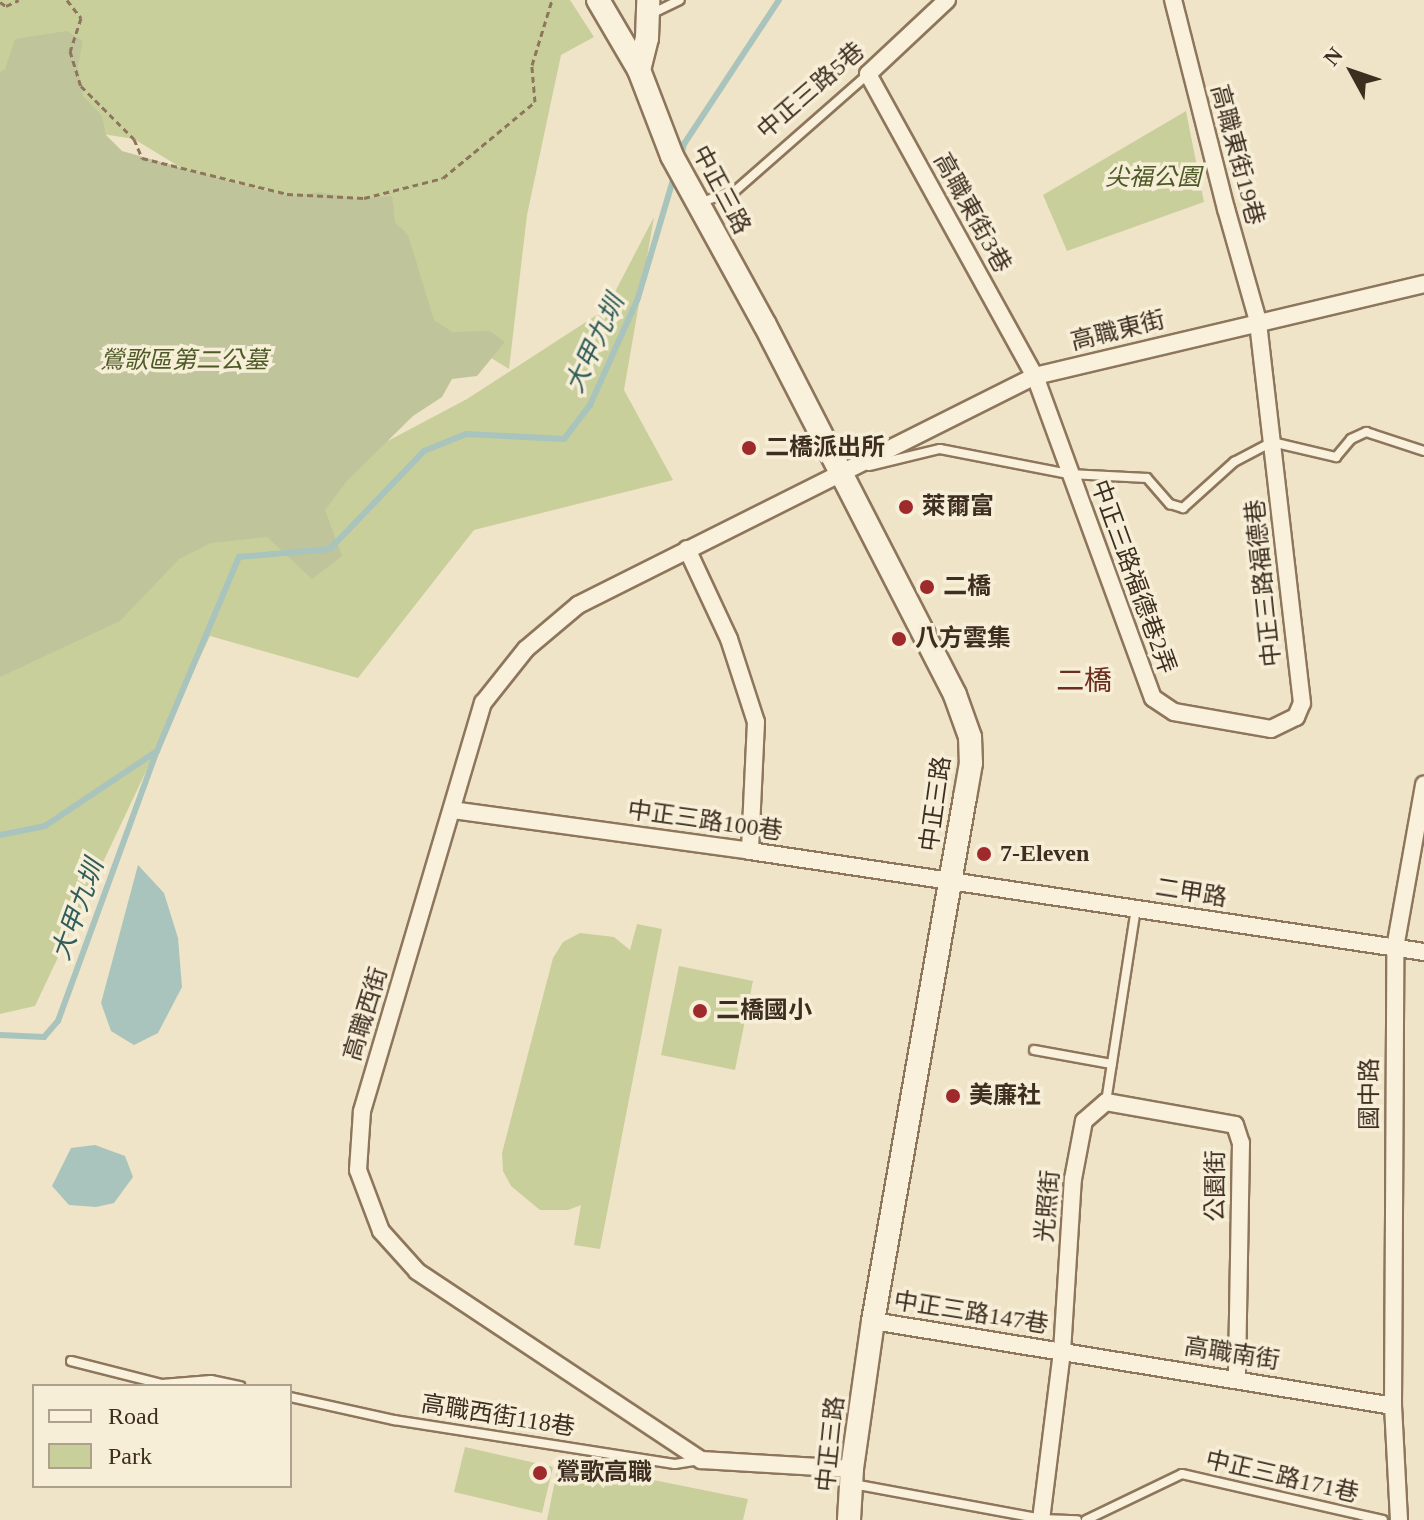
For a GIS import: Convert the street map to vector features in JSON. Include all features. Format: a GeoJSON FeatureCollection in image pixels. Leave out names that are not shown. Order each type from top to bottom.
{"type":"FeatureCollection","features":[{"type":"Feature","properties":{"kind":"street","name":"中正三路"},"geometry":{"type":"LineString","coordinates":[[598,0],[639,70],[678,166],[697,203],[841,472],[964,712],[971,763],[873,1321],[851,1476],[849,1520]]}},
{"type":"Feature","properties":{"kind":"street","name":"中正三路5巷"},"geometry":{"type":"LineString","coordinates":[[868,74],[947,0]]}},
{"type":"Feature","properties":{"kind":"street","name":"高職東街19巷"},"geometry":{"type":"LineString","coordinates":[[1173,0],[1258,321]]}},
{"type":"Feature","properties":{"kind":"street"},"geometry":{"type":"LineString","coordinates":[[639,70],[648,8]]}},
{"type":"Feature","properties":{"kind":"street","name":"高職東街3巷"},"geometry":{"type":"LineString","coordinates":[[868,74],[1035,376]]}},
{"type":"Feature","properties":{"kind":"street","name":"高職東街"},"geometry":{"type":"LineString","coordinates":[[841,472],[1035,376],[1424,284]]}},
{"type":"Feature","properties":{"kind":"street","name":"中正三路福德巷"},"geometry":{"type":"LineString","coordinates":[[1258,321],[1302,703],[1296,717]]}},
{"type":"Feature","properties":{"kind":"street","name":"中正三路福德巷2弄"},"geometry":{"type":"LineString","coordinates":[[1035,376],[1153,698],[1174,712],[1271,729],[1296,717]]}},
{"type":"Feature","properties":{"kind":"street","name":"高職西街"},"geometry":{"type":"LineString","coordinates":[[701,1460],[417,1271],[381,1231],[358,1170],[362,1111],[483,703],[526,649],[578,605],[841,472]]}},
{"type":"Feature","properties":{"kind":"street"},"geometry":{"type":"LineString","coordinates":[[687,549],[729,639],[756,722],[750,851]]}},
{"type":"Feature","properties":{"kind":"street","name":"國中路"},"geometry":{"type":"LineString","coordinates":[[1393,1406],[1395,948],[1424,785]]}},
{"type":"Feature","properties":{"kind":"street","name":"中正三路100巷"},"geometry":{"type":"LineString","coordinates":[[452,810],[951,881]]}},
{"type":"Feature","properties":{"kind":"street","name":"二甲路"},"geometry":{"type":"LineString","coordinates":[[951,881],[1424,952]]}},
{"type":"Feature","properties":{"kind":"street","name":"光照街"},"geometry":{"type":"LineString","coordinates":[[1041,1520],[1062,1352],[1073,1179],[1084,1121],[1106,1102]]}},
{"type":"Feature","properties":{"kind":"street","name":"公園街"},"geometry":{"type":"LineString","coordinates":[[1106,1102],[1235,1125],[1241,1143],[1237,1379]]}},
{"type":"Feature","properties":{"kind":"street","name":"中正三路147巷"},"geometry":{"type":"LineString","coordinates":[[873,1321],[1062,1352]]}},
{"type":"Feature","properties":{"kind":"street","name":"高職南街"},"geometry":{"type":"LineString","coordinates":[[1062,1352],[1393,1406]]}},
{"type":"Feature","properties":{"kind":"street"},"geometry":{"type":"LineString","coordinates":[[1393,1406],[1399,1520]]}},
{"type":"Feature","properties":{"kind":"street"},"geometry":{"type":"LineString","coordinates":[[701,1460],[851,1476]]}},
{"type":"Feature","properties":{"kind":"lane"},"geometry":{"type":"LineString","coordinates":[[648,8],[680,0]]}},
{"type":"Feature","properties":{"kind":"lane","name":"中正三路5巷"},"geometry":{"type":"LineString","coordinates":[[697,203],[735,191],[868,74]]}},
{"type":"Feature","properties":{"kind":"lane"},"geometry":{"type":"LineString","coordinates":[[1272,442],[1336,457],[1351,439],[1366,432],[1424,451]]}},
{"type":"Feature","properties":{"kind":"lane","name":"中正三路福德巷"},"geometry":{"type":"LineString","coordinates":[[841,472],[940,449],[1069,474],[1147,478],[1170,504],[1183,508],[1234,462],[1272,442]]}},
{"type":"Feature","properties":{"kind":"lane","name":"光照街"},"geometry":{"type":"LineString","coordinates":[[1106,1102],[1136,909]]}},
{"type":"Feature","properties":{"kind":"lane"},"geometry":{"type":"LineString","coordinates":[[1034,1050],[1112,1064]]}},
{"type":"Feature","properties":{"kind":"lane"},"geometry":{"type":"LineString","coordinates":[[71,1361],[162,1384],[211,1380],[230,1384]]}},
{"type":"Feature","properties":{"kind":"lane","name":"高職西街118巷"},"geometry":{"type":"LineString","coordinates":[[292,1397],[394,1420],[628,1457],[675,1464],[701,1460]]}},
{"type":"Feature","properties":{"kind":"lane","name":"中正三路171巷"},"geometry":{"type":"LineString","coordinates":[[1086,1520],[1182,1474],[1383,1520]]}},
{"type":"Feature","properties":{"kind":"lane"},"geometry":{"type":"LineString","coordinates":[[851,1476],[1041,1520],[1077,1520]]}},
{"type":"Feature","properties":{"kind":"path"},"geometry":{"type":"LineString","coordinates":[[0,2],[6,6],[19,0]]}},
{"type":"Feature","properties":{"kind":"path"},"geometry":{"type":"LineString","coordinates":[[67,0],[81,18],[70,51],[81,86],[134,139],[142,158],[287,194],[364,198],[443,178],[517,121],[535,102],[532,65],[552,0]]}},
{"type":"Feature","properties":{"kind":"green space"},"geometry":{"type":"Polygon","coordinates":[[[0,0],[570,0],[594,37],[561,55],[527,215],[509,369],[134,139],[0,118],[0,0]]]}},
{"type":"Feature","properties":{"kind":"green space","name":"鶯歌區第二公墓"},"geometry":{"type":"Polygon","coordinates":[[[67,31],[83,41],[78,66],[83,96],[102,116],[106,135],[122,151],[256,189],[292,196],[320,192],[358,199],[392,196],[395,222],[408,235],[434,320],[452,332],[490,331],[505,342],[477,376],[452,379],[442,397],[413,416],[347,481],[325,510],[342,556],[312,579],[267,537],[211,543],[179,559],[120,621],[0,677],[0,72],[5,69],[15,39],[67,31]]]}},
{"type":"Feature","properties":{"kind":"green space","name":"尖福公園"},"geometry":{"type":"Polygon","coordinates":[[[1186,111],[1204,202],[1067,251],[1043,195],[1186,111]]]}},
{"type":"Feature","properties":{"kind":"green space"},"geometry":{"type":"Polygon","coordinates":[[[654,217],[624,390],[673,480],[474,530],[358,678],[210,636],[35,1006],[0,1014],[0,618],[248,515],[467,399],[606,309],[654,217]]]}},
{"type":"Feature","properties":{"kind":"green space"},"geometry":{"type":"Polygon","coordinates":[[[637,924],[662,929],[600,1249],[574,1245],[581,1205],[568,1210],[540,1210],[511,1186],[503,1171],[502,1153],[553,958],[563,942],[580,933],[614,937],[630,950],[637,924]]]}},
{"type":"Feature","properties":{"kind":"green space"},"geometry":{"type":"Polygon","coordinates":[[[679,966],[753,981],[735,1070],[661,1055],[679,966]]]}},
{"type":"Feature","properties":{"kind":"green space"},"geometry":{"type":"Polygon","coordinates":[[[465,1447],[553,1467],[542,1513],[454,1492],[465,1447]]]}},
{"type":"Feature","properties":{"kind":"green space"},"geometry":{"type":"Polygon","coordinates":[[[559,1461],[748,1499],[743,1520],[547,1520],[559,1461]]]}},
{"type":"Feature","properties":{"kind":"water"},"geometry":{"type":"Polygon","coordinates":[[[138,865],[164,893],[178,938],[182,987],[158,1033],[134,1045],[111,1031],[101,1003],[138,865]]]}},
{"type":"Feature","properties":{"kind":"water"},"geometry":{"type":"Polygon","coordinates":[[[95,1145],[125,1156],[133,1177],[114,1203],[96,1207],[69,1205],[52,1186],[71,1148],[95,1145]]]}},
{"type":"Feature","properties":{"kind":"waterway","name":"大甲九圳"},"geometry":{"type":"LineString","coordinates":[[680,159],[684,144],[779,0]]}},
{"type":"Feature","properties":{"kind":"waterway","name":"大甲九圳"},"geometry":{"type":"LineString","coordinates":[[0,835],[45,826],[157,751],[239,557],[330,549],[424,451],[466,434],[564,439],[590,405],[638,298],[675,173]]}},
{"type":"Feature","properties":{"kind":"waterway","name":"大甲九圳"},"geometry":{"type":"LineString","coordinates":[[0,1035],[44,1037],[58,1021],[157,751]]}},
{"type":"Feature","properties":{"kind":"place","name":"二橋派出所"},"geometry":{"type":"Point","coordinates":[749,448]}},
{"type":"Feature","properties":{"kind":"place","name":"萊爾富"},"geometry":{"type":"Point","coordinates":[906,507]}},
{"type":"Feature","properties":{"kind":"place","name":"二橋"},"geometry":{"type":"Point","coordinates":[927,587]}},
{"type":"Feature","properties":{"kind":"place","name":"八方雲集"},"geometry":{"type":"Point","coordinates":[899,639]}},
{"type":"Feature","properties":{"kind":"place","name":"7-Eleven"},"geometry":{"type":"Point","coordinates":[984,854]}},
{"type":"Feature","properties":{"kind":"place","name":"二橋國小"},"geometry":{"type":"Point","coordinates":[700,1011]}},
{"type":"Feature","properties":{"kind":"place","name":"美廉社"},"geometry":{"type":"Point","coordinates":[953,1096]}},
{"type":"Feature","properties":{"kind":"place","name":"鶯歌高職"},"geometry":{"type":"Point","coordinates":[540,1473]}},
{"type":"Feature","properties":{"kind":"district","name":"二橋"},"geometry":{"type":"Point","coordinates":[1084,681]}}]}
